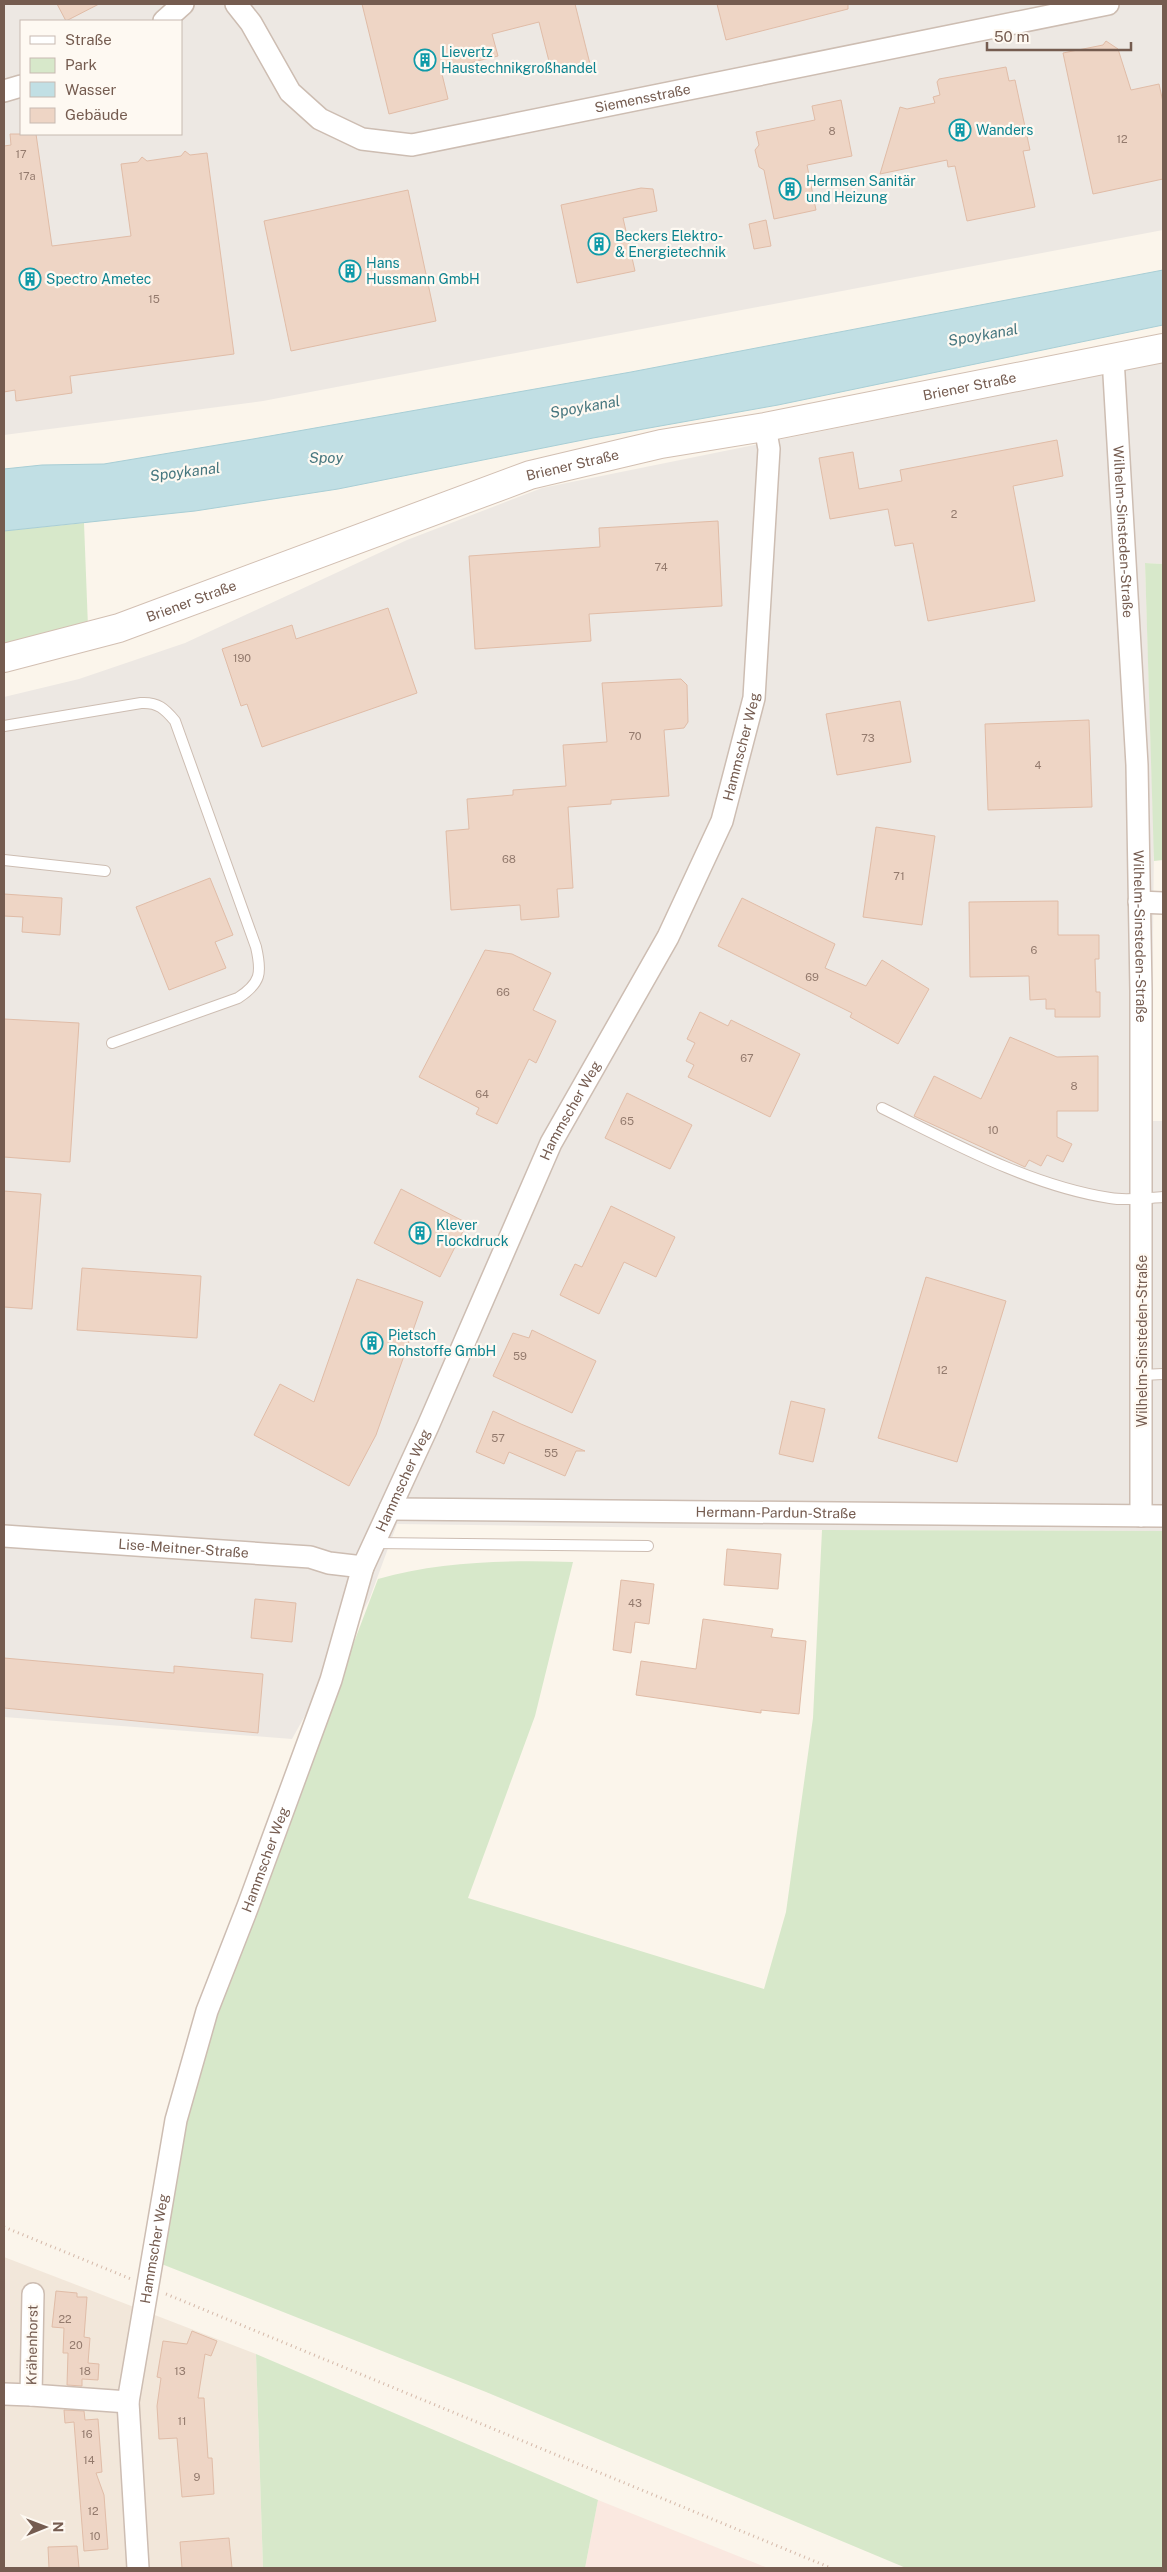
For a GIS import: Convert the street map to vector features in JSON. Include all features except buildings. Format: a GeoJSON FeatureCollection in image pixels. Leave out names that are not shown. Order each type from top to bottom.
{"type":"FeatureCollection","features":[{"type":"Feature","properties":{"kind":"street"},"geometry":{"type":"LineString","coordinates":[[165,20],[183,4]]}},
{"type":"Feature","properties":{"kind":"street","name":"Siemensstraße"},"geometry":{"type":"LineString","coordinates":[[236,4],[251,23],[290,92],[320,118],[362,139],[412,145],[1108,4]]}},
{"type":"Feature","properties":{"kind":"street"},"geometry":{"type":"LineString","coordinates":[[4,92],[20,86]]}},
{"type":"Feature","properties":{"kind":"street","name":"Briener Straße"},"geometry":{"type":"LineString","coordinates":[[4,658],[120,628],[530,475],[662,444],[765,427],[1163,348]]}},
{"type":"Feature","properties":{"kind":"street","name":"Wilhelm-Sinsteden-Straße"},"geometry":{"type":"LineString","coordinates":[[1114,358],[1137,766],[1142,1375],[1141,1516]]}},
{"type":"Feature","properties":{"kind":"street","name":"Hammscher Weg"},"geometry":{"type":"LineString","coordinates":[[138,2568],[128,2402],[176,2120],[207,2011],[248,1906],[331,1680],[363,1567],[551,1143],[668,938],[722,821],[754,698],[769,449],[765,427]]}},
{"type":"Feature","properties":{"kind":"street"},"geometry":{"type":"LineString","coordinates":[[1139,902],[1163,903]]}},
{"type":"Feature","properties":{"kind":"street","name":"Hermann-Pardun-Straße"},"geometry":{"type":"LineString","coordinates":[[390,1509],[1163,1516]]}},
{"type":"Feature","properties":{"kind":"street","name":"Lise-Meitner-Straße"},"geometry":{"type":"LineString","coordinates":[[4,1536],[310,1557],[328,1563],[363,1567]]}},
{"type":"Feature","properties":{"kind":"street","name":"Krähenhorst"},"geometry":{"type":"LineString","coordinates":[[31,2395],[33,2294]]}},
{"type":"Feature","properties":{"kind":"street","name":"Krähenhorst"},"geometry":{"type":"LineString","coordinates":[[4,2394],[128,2402]]}},
{"type":"Feature","properties":{"kind":"lane"},"geometry":{"type":"LineString","coordinates":[[4,726],[141,703],[151,702],[163,707],[175,721],[256,947],[260,972],[252,989],[238,998],[112,1043]]}},
{"type":"Feature","properties":{"kind":"lane"},"geometry":{"type":"LineString","coordinates":[[4,860],[105,870]]}},
{"type":"Feature","properties":{"kind":"lane"},"geometry":{"type":"LineString","coordinates":[[882,1108],[1030,1177],[1076,1191],[1112,1199],[1163,1198]]}},
{"type":"Feature","properties":{"kind":"lane"},"geometry":{"type":"LineString","coordinates":[[1142,1375],[1163,1374]]}},
{"type":"Feature","properties":{"kind":"lane"},"geometry":{"type":"LineString","coordinates":[[374,1542],[648,1546]]}},
{"type":"Feature","properties":{"kind":"path"},"geometry":{"type":"LineString","coordinates":[[4,2227],[830,2568]]}},
{"type":"Feature","properties":{"kind":"shaded area"},"geometry":{"type":"Polygon","coordinates":[[[4,4],[1163,4],[1163,230],[263,401],[4,435],[4,4]]]}},
{"type":"Feature","properties":{"kind":"shaded area"},"geometry":{"type":"Polygon","coordinates":[[[1163,362],[1163,564],[1145,563],[1154,842],[1151,1121],[1163,1121],[1163,1531],[822,1530],[397,1524],[369,1600],[292,1739],[4,1717],[4,697],[79,679],[185,643],[407,540],[542,488],[1163,362]]]}},
{"type":"Feature","properties":{"kind":"shaded area"},"geometry":{"type":"Polygon","coordinates":[[[4,2257],[256,2354],[263,2568],[4,2568],[4,2257]]]}},
{"type":"Feature","properties":{"kind":"shaded area"},"geometry":{"type":"Polygon","coordinates":[[[598,2500],[768,2568],[585,2568],[598,2500]]]}},
{"type":"Feature","properties":{"kind":"green space"},"geometry":{"type":"Polygon","coordinates":[[[84,523],[88,627],[4,649],[4,531],[84,523]]]}},
{"type":"Feature","properties":{"kind":"green space"},"geometry":{"type":"Polygon","coordinates":[[[1145,563],[1163,564],[1163,860],[1154,861],[1145,563]]]}},
{"type":"Feature","properties":{"kind":"green space"},"geometry":{"type":"Polygon","coordinates":[[[822,1530],[1163,1531],[1163,2568],[906,2568],[486,2392],[159,2263],[179,2138],[223,1987],[378,1579],[426,1568],[450,1565],[524,1561],[573,1562],[535,1716],[468,1898],[764,1989],[786,1912],[813,1718],[822,1530]]]}},
{"type":"Feature","properties":{"kind":"green space"},"geometry":{"type":"Polygon","coordinates":[[[256,2354],[598,2500],[585,2568],[263,2568],[256,2354]]]}},
{"type":"Feature","properties":{"kind":"water","name":"Spoy"},"geometry":{"type":"Polygon","coordinates":[[[1163,270],[1163,325],[778,405],[593,438],[338,489],[195,511],[4,531],[4,469],[42,465],[104,464],[253,439],[631,372],[1163,270]]]}},
{"type":"Feature","properties":{"kind":"place","name":"Lievertz Haustechnikgroßhandel"},"geometry":{"type":"Point","coordinates":[425,60]}},
{"type":"Feature","properties":{"kind":"place","name":"Wanders"},"geometry":{"type":"Point","coordinates":[960,130]}},
{"type":"Feature","properties":{"kind":"place","name":"Hermsen Sanitär und Heizung"},"geometry":{"type":"Point","coordinates":[790,189]}},
{"type":"Feature","properties":{"kind":"place","name":"Beckers Elektro- & Energietechnik"},"geometry":{"type":"Point","coordinates":[599,244]}},
{"type":"Feature","properties":{"kind":"place","name":"Hans Hussmann GmbH"},"geometry":{"type":"Point","coordinates":[350,271]}},
{"type":"Feature","properties":{"kind":"place","name":"Spectro Ametec"},"geometry":{"type":"Point","coordinates":[30,279]}},
{"type":"Feature","properties":{"kind":"place","name":"Klever Flockdruck"},"geometry":{"type":"Point","coordinates":[420,1233]}},
{"type":"Feature","properties":{"kind":"place","name":"Pietsch Rohstoffe GmbH"},"geometry":{"type":"Point","coordinates":[372,1343]}},
{"type":"Feature","properties":{"kind":"water label","name":"Spoykanal"},"geometry":{"type":"Point","coordinates":[983,335]}},
{"type":"Feature","properties":{"kind":"water label","name":"Spoykanal"},"geometry":{"type":"Point","coordinates":[585,407]}},
{"type":"Feature","properties":{"kind":"water label","name":"Spoykanal"},"geometry":{"type":"Point","coordinates":[185,472]}}]}
